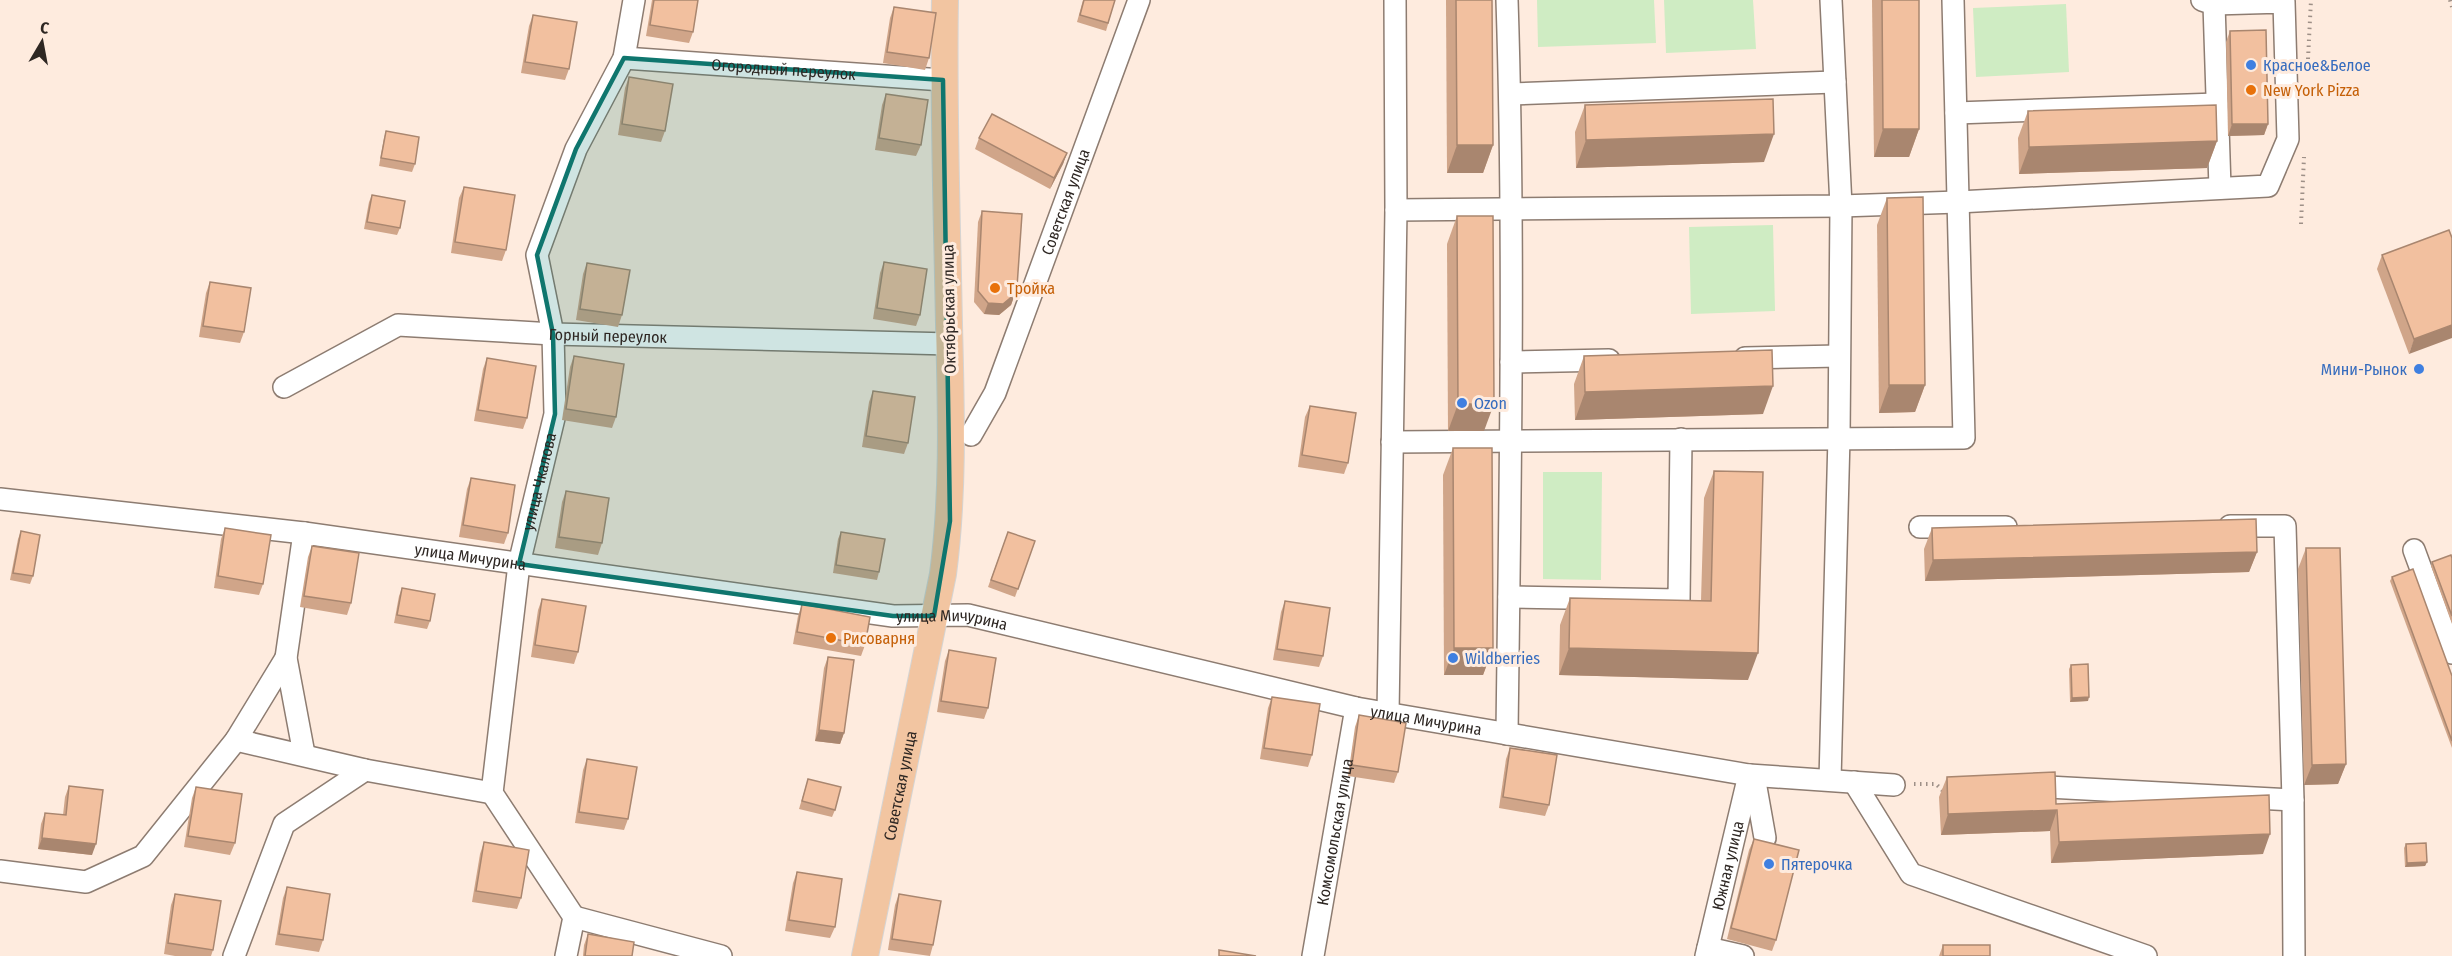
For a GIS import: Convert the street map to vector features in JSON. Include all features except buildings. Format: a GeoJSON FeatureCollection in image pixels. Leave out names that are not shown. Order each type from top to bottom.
{"type":"FeatureCollection","features":[{"type":"Feature","properties":{"kind":"main road","name":"Октябрьская улица"},"geometry":{"type":"LineString","coordinates":[[933,615],[943,574],[950,521],[950,344],[943,80],[945,0]]}},
{"type":"Feature","properties":{"kind":"main road","name":"Советская улица"},"geometry":{"type":"LineString","coordinates":[[865,956],[933,615]]}},
{"type":"Feature","properties":{"kind":"street","name":"улица Чкалова"},"geometry":{"type":"LineString","coordinates":[[492,794],[519,564],[555,414],[553,334],[537,255],[576,149],[624,58],[634,0]]}},
{"type":"Feature","properties":{"kind":"street","name":"Советская улица"},"geometry":{"type":"LineString","coordinates":[[970,435],[995,393],[1138,0]]}},
{"type":"Feature","properties":{"kind":"street"},"geometry":{"type":"LineString","coordinates":[[1388,714],[1396,210],[1395,0]]}},
{"type":"Feature","properties":{"kind":"street"},"geometry":{"type":"LineString","coordinates":[[1507,0],[1510,94],[1511,362],[1507,734]]}},
{"type":"Feature","properties":{"kind":"street"},"geometry":{"type":"LineString","coordinates":[[1830,780],[1839,438],[1841,206],[1831,0]]}},
{"type":"Feature","properties":{"kind":"street"},"geometry":{"type":"LineString","coordinates":[[1392,442],[1964,438],[1953,0]]}},
{"type":"Feature","properties":{"kind":"street"},"geometry":{"type":"LineString","coordinates":[[1396,210],[1841,206],[2268,186],[2288,139],[2284,2],[2208,2],[2217,104],[2220,188]]}},
{"type":"Feature","properties":{"kind":"street","name":"Огородный переулок"},"geometry":{"type":"LineString","coordinates":[[624,58],[943,80]]}},
{"type":"Feature","properties":{"kind":"street"},"geometry":{"type":"LineString","coordinates":[[1510,94],[1835,82]]}},
{"type":"Feature","properties":{"kind":"street"},"geometry":{"type":"LineString","coordinates":[[1956,113],[2217,104]]}},
{"type":"Feature","properties":{"kind":"street","name":"Горный переулок"},"geometry":{"type":"LineString","coordinates":[[284,387],[398,325],[553,334],[950,344]]}},
{"type":"Feature","properties":{"kind":"street"},"geometry":{"type":"LineString","coordinates":[[1722,358],[1839,356]]}},
{"type":"Feature","properties":{"kind":"street"},"geometry":{"type":"LineString","coordinates":[[1511,362],[1628,360]]}},
{"type":"Feature","properties":{"kind":"street"},"geometry":{"type":"LineString","coordinates":[[1509,597],[1679,600],[1681,440]]}},
{"type":"Feature","properties":{"kind":"street","name":"улица Мичурина"},"geometry":{"type":"LineString","coordinates":[[0,499],[304,533],[893,615],[968,615],[1388,714],[1752,775],[1894,785]]}},
{"type":"Feature","properties":{"kind":"street"},"geometry":{"type":"LineString","coordinates":[[2214,526],[2285,526],[2293,800],[2294,956]]}},
{"type":"Feature","properties":{"kind":"street"},"geometry":{"type":"LineString","coordinates":[[1920,527],[2026,527]]}},
{"type":"Feature","properties":{"kind":"street"},"geometry":{"type":"LineString","coordinates":[[303,754],[286,658],[304,533]]}},
{"type":"Feature","properties":{"kind":"street"},"geometry":{"type":"LineString","coordinates":[[2414,550],[2452,653]]}},
{"type":"Feature","properties":{"kind":"street"},"geometry":{"type":"LineString","coordinates":[[0,871],[86,882],[143,856],[236,740],[286,658]]}},
{"type":"Feature","properties":{"kind":"street","name":"Комсомольская улица"},"geometry":{"type":"LineString","coordinates":[[1313,956],[1356,708]]}},
{"type":"Feature","properties":{"kind":"street"},"geometry":{"type":"LineString","coordinates":[[236,740],[366,770],[492,794],[574,918],[721,956]]}},
{"type":"Feature","properties":{"kind":"street"},"geometry":{"type":"LineString","coordinates":[[234,956],[284,825],[366,770]]}},
{"type":"Feature","properties":{"kind":"street"},"geometry":{"type":"LineString","coordinates":[[1752,775],[1765,838]]}},
{"type":"Feature","properties":{"kind":"street","name":"Южная улица"},"geometry":{"type":"LineString","coordinates":[[1707,952],[1752,775]]}},
{"type":"Feature","properties":{"kind":"street"},"geometry":{"type":"LineString","coordinates":[[1854,782],[1911,874],[2146,956]]}},
{"type":"Feature","properties":{"kind":"street"},"geometry":{"type":"LineString","coordinates":[[2002,789],[2048,787],[2293,800]]}},
{"type":"Feature","properties":{"kind":"street"},"geometry":{"type":"LineString","coordinates":[[566,956],[574,918]]}},
{"type":"Feature","properties":{"kind":"street"},"geometry":{"type":"LineString","coordinates":[[1707,952],[1743,956]]}},
{"type":"Feature","properties":{"kind":"path"},"geometry":{"type":"LineString","coordinates":[[2450,0],[2452,7]]}},
{"type":"Feature","properties":{"kind":"path"},"geometry":{"type":"LineString","coordinates":[[1894,785],[1936,784],[1943,792]]}},
{"type":"Feature","properties":{"kind":"highlighted area"},"geometry":{"type":"Polygon","coordinates":[[[624,58],[943,80],[950,521],[934,616],[893,616],[519,564],[555,414],[553,334],[537,255],[576,149],[624,58]]]}},
{"type":"Feature","properties":{"kind":"green space"},"geometry":{"type":"Polygon","coordinates":[[[1537,0],[1654,0],[1656,43],[1538,47],[1537,0]]]}},
{"type":"Feature","properties":{"kind":"green space"},"geometry":{"type":"Polygon","coordinates":[[[1664,0],[1753,0],[1756,49],[1666,53],[1664,0]]]}},
{"type":"Feature","properties":{"kind":"green space"},"geometry":{"type":"Polygon","coordinates":[[[2066,4],[2069,72],[1976,77],[1973,8],[2066,4]]]}},
{"type":"Feature","properties":{"kind":"green space"},"geometry":{"type":"Polygon","coordinates":[[[1773,225],[1775,311],[1691,314],[1689,227],[1773,225]]]}},
{"type":"Feature","properties":{"kind":"green space"},"geometry":{"type":"Polygon","coordinates":[[[1543,472],[1602,472],[1601,580],[1543,579],[1543,472]]]}},
{"type":"Feature","properties":{"kind":"place","name":"Красное&Белое"},"geometry":{"type":"Point","coordinates":[2251,65]}},
{"type":"Feature","properties":{"kind":"place","name":"New York Pizza"},"geometry":{"type":"Point","coordinates":[2251,90]}},
{"type":"Feature","properties":{"kind":"place","name":"Тройка"},"geometry":{"type":"Point","coordinates":[995,288]}},
{"type":"Feature","properties":{"kind":"place","name":"Мини-Рынок"},"geometry":{"type":"Point","coordinates":[2419,369]}},
{"type":"Feature","properties":{"kind":"place","name":"Ozon"},"geometry":{"type":"Point","coordinates":[1462,403]}},
{"type":"Feature","properties":{"kind":"place","name":"Рисоварня"},"geometry":{"type":"Point","coordinates":[831,638]}},
{"type":"Feature","properties":{"kind":"place","name":"Wildberries"},"geometry":{"type":"Point","coordinates":[1453,658]}},
{"type":"Feature","properties":{"kind":"place","name":"Пятерочка"},"geometry":{"type":"Point","coordinates":[1769,864]}}]}
